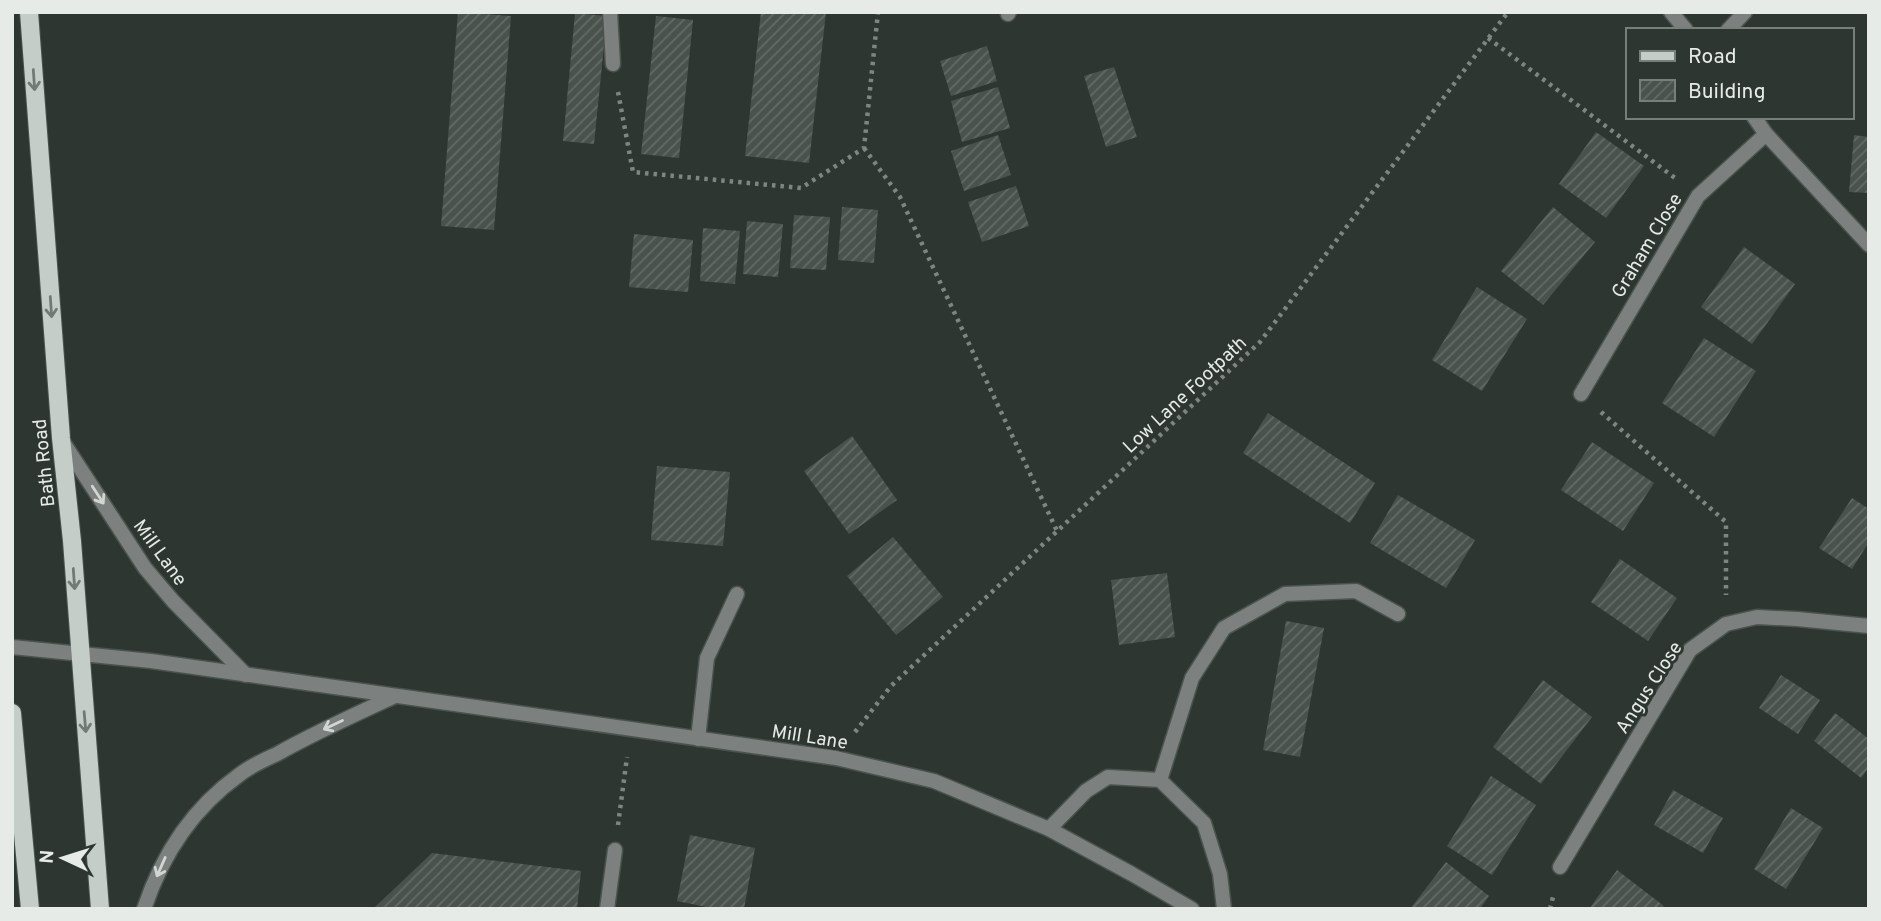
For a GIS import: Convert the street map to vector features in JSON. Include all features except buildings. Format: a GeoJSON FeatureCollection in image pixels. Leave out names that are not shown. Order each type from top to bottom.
{"type":"FeatureCollection","features":[{"type":"Feature","properties":{"kind":"main road","name":"Bath Road"},"geometry":{"type":"LineString","coordinates":[[29,12],[100,909]]}},
{"type":"Feature","properties":{"kind":"main road"},"geometry":{"type":"LineString","coordinates":[[12,713],[30,909]]}},
{"type":"Feature","properties":{"kind":"street"},"geometry":{"type":"LineString","coordinates":[[610,12],[613,64]]}},
{"type":"Feature","properties":{"kind":"street"},"geometry":{"type":"LineString","coordinates":[[1671,12],[1684,28]]}},
{"type":"Feature","properties":{"kind":"street"},"geometry":{"type":"LineString","coordinates":[[1730,28],[1745,12]]}},
{"type":"Feature","properties":{"kind":"street"},"geometry":{"type":"LineString","coordinates":[[1755,119],[1766,134],[1869,245]]}},
{"type":"Feature","properties":{"kind":"street","name":"Graham Close"},"geometry":{"type":"LineString","coordinates":[[1581,394],[1698,195],[1766,134]]}},
{"type":"Feature","properties":{"kind":"street","name":"Mill Lane"},"geometry":{"type":"LineString","coordinates":[[61,438],[145,568],[181,610],[246,675]]}},
{"type":"Feature","properties":{"kind":"street"},"geometry":{"type":"LineString","coordinates":[[1160,780],[1192,678],[1224,628],[1285,594],[1356,591],[1398,614]]}},
{"type":"Feature","properties":{"kind":"street"},"geometry":{"type":"LineString","coordinates":[[698,739],[707,658],[737,594]]}},
{"type":"Feature","properties":{"kind":"street","name":"Angus Close"},"geometry":{"type":"LineString","coordinates":[[1560,867],[1690,650],[1727,624],[1757,617],[1869,626]]}},
{"type":"Feature","properties":{"kind":"street","name":"Mill Lane"},"geometry":{"type":"LineString","coordinates":[[12,647],[151,661],[836,758],[934,781],[1049,829],[1192,909]]}},
{"type":"Feature","properties":{"kind":"street"},"geometry":{"type":"LineString","coordinates":[[144,909],[167,855],[187,824],[217,792],[241,773],[300,740],[394,696]]}},
{"type":"Feature","properties":{"kind":"street"},"geometry":{"type":"LineString","coordinates":[[1049,829],[1086,791],[1108,777],[1160,780],[1204,822],[1220,874],[1224,909]]}},
{"type":"Feature","properties":{"kind":"street"},"geometry":{"type":"LineString","coordinates":[[607,909],[615,850]]}},
{"type":"Feature","properties":{"kind":"path"},"geometry":{"type":"LineString","coordinates":[[878,12],[864,148],[900,197],[1057,531]]}},
{"type":"Feature","properties":{"kind":"path","name":"Low Lane Footpath"},"geometry":{"type":"LineString","coordinates":[[836,758],[891,686],[1260,342],[1508,12]]}},
{"type":"Feature","properties":{"kind":"path"},"geometry":{"type":"LineString","coordinates":[[1488,38],[1698,195]]}},
{"type":"Feature","properties":{"kind":"path"},"geometry":{"type":"LineString","coordinates":[[613,64],[633,172],[801,188],[864,148]]}},
{"type":"Feature","properties":{"kind":"path"},"geometry":{"type":"LineString","coordinates":[[1581,394],[1726,522],[1727,624]]}},
{"type":"Feature","properties":{"kind":"path"},"geometry":{"type":"LineString","coordinates":[[615,850],[630,730]]}}]}
